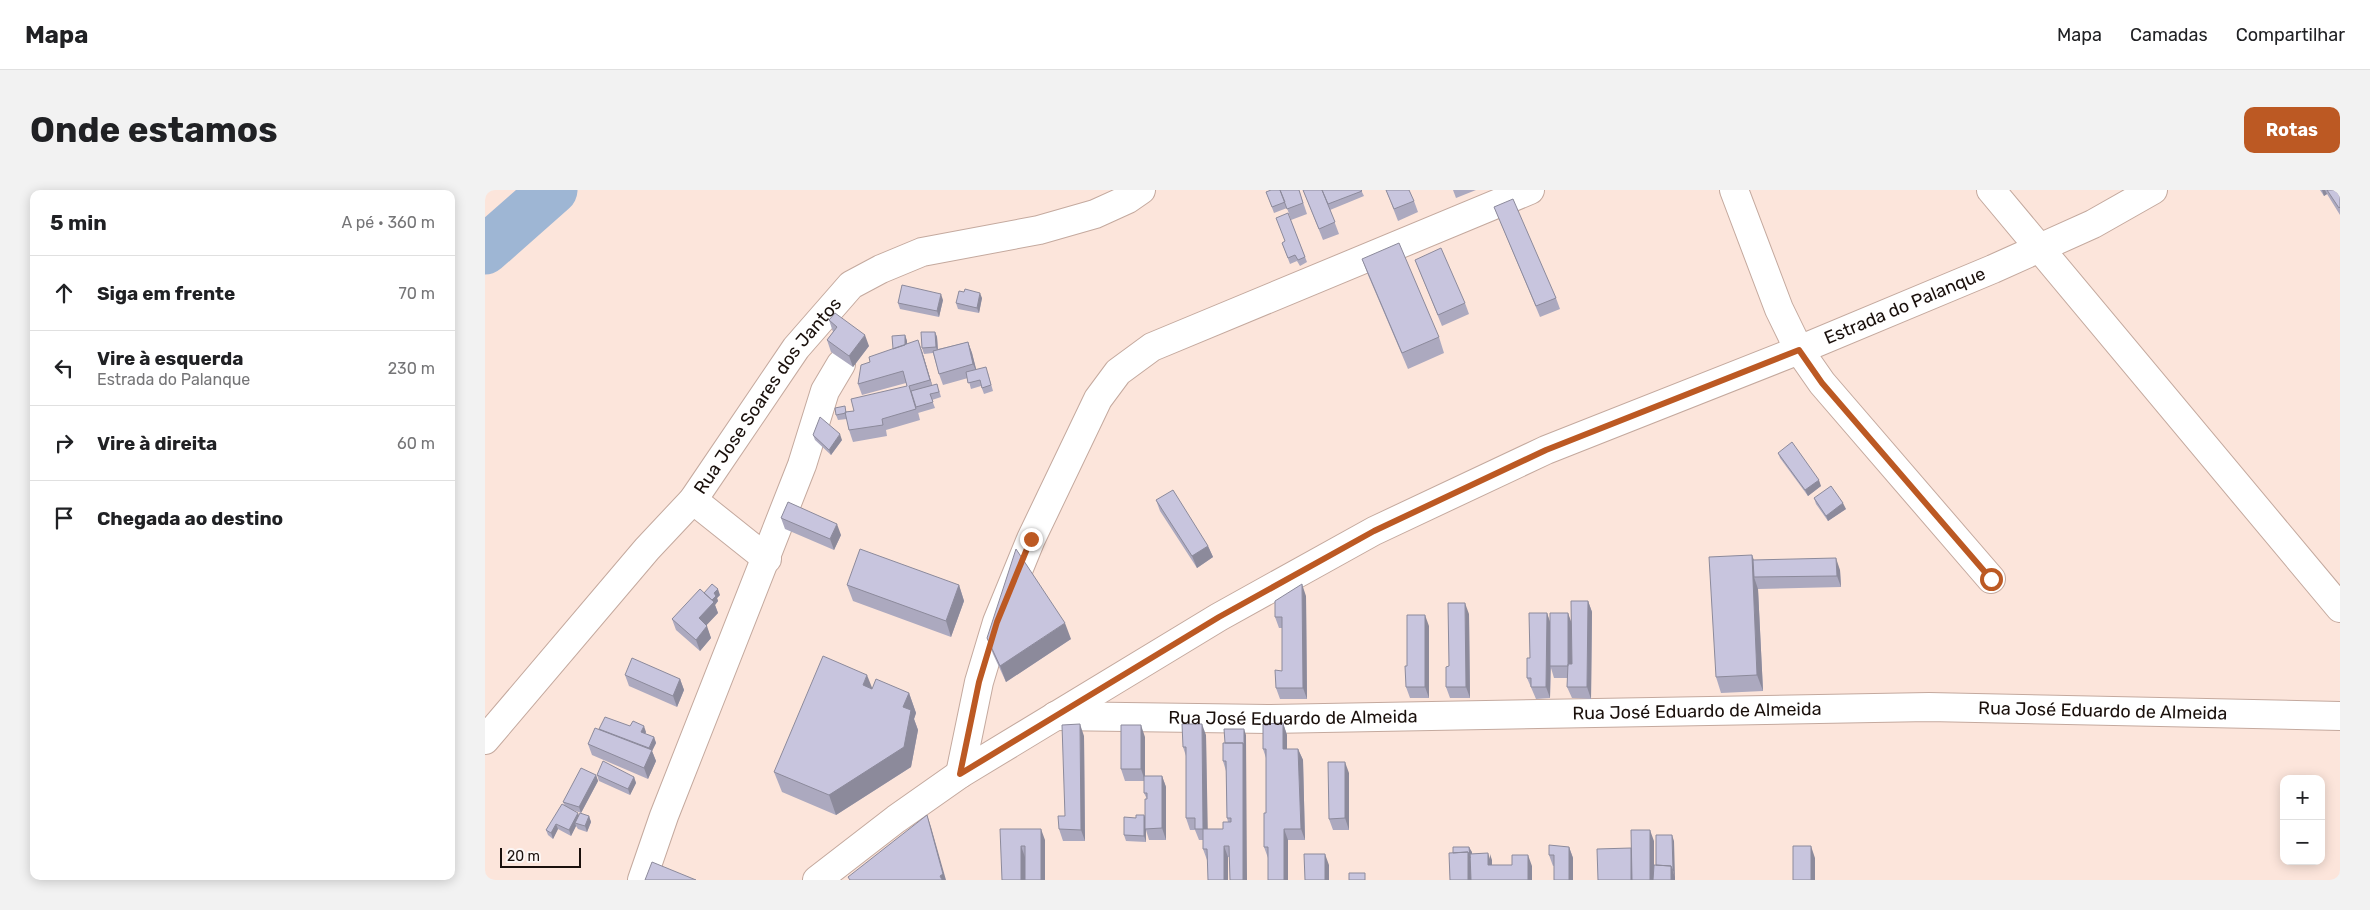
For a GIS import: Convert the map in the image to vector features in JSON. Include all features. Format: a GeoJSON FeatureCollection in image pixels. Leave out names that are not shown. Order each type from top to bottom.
{"type":"FeatureCollection","features":[{"type":"Feature","properties":{"kind":"street","name":"Rua Jose Soares dos Jantos"},"geometry":{"type":"LineString","coordinates":[[485,740],[647,549],[693,500],[797,348],[851,284],[922,252],[1039,230],[1095,214],[1141,190]]}},
{"type":"Feature","properties":{"kind":"street"},"geometry":{"type":"LineString","coordinates":[[960,774],[979,682],[997,622],[1031,539],[1098,399],[1118,372],[1152,347],[1530,190]]}},
{"type":"Feature","properties":{"kind":"street"},"geometry":{"type":"LineString","coordinates":[[1734,190],[1779,309],[1799,350],[1822,383],[1991,579]]}},
{"type":"Feature","properties":{"kind":"street"},"geometry":{"type":"LineString","coordinates":[[1991,190],[2340,608]]}},
{"type":"Feature","properties":{"kind":"street","name":"Estrada do Palanque"},"geometry":{"type":"LineString","coordinates":[[817,880],[896,818],[960,774],[1219,617],[1374,531],[1546,450],[1799,350],[2041,248],[2093,224],[2153,190]]}},
{"type":"Feature","properties":{"kind":"street"},"geometry":{"type":"LineString","coordinates":[[642,880],[664,816],[767,559],[802,466],[825,391],[841,364]]}},
{"type":"Feature","properties":{"kind":"street"},"geometry":{"type":"LineString","coordinates":[[693,500],[767,559]]}},
{"type":"Feature","properties":{"kind":"street","name":"Rua José Eduardo de Almeida"},"geometry":{"type":"LineString","coordinates":[[1055,716],[1269,719],[1929,707],[2340,716]]}},
{"type":"Feature","properties":{"kind":"building"},"geometry":{"type":"Polygon","coordinates":[[[1280,190],[1285,202],[1272,207],[1266,192],[1280,190]]]}},
{"type":"Feature","properties":{"kind":"building"},"geometry":{"type":"Polygon","coordinates":[[[1280,190],[1299,190],[1303,203],[1287,209],[1280,190]]]}},
{"type":"Feature","properties":{"kind":"building"},"geometry":{"type":"Polygon","coordinates":[[[1303,190],[1322,190],[1335,222],[1319,229],[1303,190]]]}},
{"type":"Feature","properties":{"kind":"building"},"geometry":{"type":"Polygon","coordinates":[[[1322,190],[1361,190],[1362,191],[1328,204],[1322,190]]]}},
{"type":"Feature","properties":{"kind":"building"},"geometry":{"type":"Polygon","coordinates":[[[1386,190],[1409,190],[1414,201],[1394,209],[1386,190]]]}},
{"type":"Feature","properties":{"kind":"building"},"geometry":{"type":"Polygon","coordinates":[[[2327,190],[2340,190],[2339,208],[2327,190]]]}},
{"type":"Feature","properties":{"kind":"building"},"geometry":{"type":"Polygon","coordinates":[[[1513,199],[1556,298],[1536,306],[1494,207],[1513,199]]]}},
{"type":"Feature","properties":{"kind":"building"},"geometry":{"type":"Polygon","coordinates":[[[1288,213],[1305,257],[1298,260],[1295,255],[1288,258],[1282,243],[1285,241],[1276,218],[1288,213]]]}},
{"type":"Feature","properties":{"kind":"building"},"geometry":{"type":"Polygon","coordinates":[[[1399,243],[1439,337],[1402,353],[1362,259],[1399,243]]]}},
{"type":"Feature","properties":{"kind":"building"},"geometry":{"type":"Polygon","coordinates":[[[1441,248],[1465,303],[1438,315],[1415,260],[1441,248]]]}},
{"type":"Feature","properties":{"kind":"building"},"geometry":{"type":"Polygon","coordinates":[[[902,285],[941,294],[937,311],[898,303],[902,285]]]}},
{"type":"Feature","properties":{"kind":"building"},"geometry":{"type":"Polygon","coordinates":[[[965,289],[980,293],[977,308],[956,303],[959,291],[964,292],[965,289]]]}},
{"type":"Feature","properties":{"kind":"building"},"geometry":{"type":"Polygon","coordinates":[[[835,313],[865,335],[849,356],[827,340],[837,327],[829,320],[835,313]]]}},
{"type":"Feature","properties":{"kind":"building"},"geometry":{"type":"Polygon","coordinates":[[[921,332],[935,332],[936,347],[922,348],[921,332]]]}},
{"type":"Feature","properties":{"kind":"building"},"geometry":{"type":"Polygon","coordinates":[[[905,335],[905,345],[893,349],[892,336],[905,335]]]}},
{"type":"Feature","properties":{"kind":"building"},"geometry":{"type":"Polygon","coordinates":[[[918,340],[930,380],[909,386],[916,409],[882,419],[883,425],[849,430],[845,412],[854,411],[851,399],[907,386],[903,371],[858,384],[861,365],[870,362],[869,357],[918,340]]]}},
{"type":"Feature","properties":{"kind":"building"},"geometry":{"type":"Polygon","coordinates":[[[968,342],[973,364],[939,374],[933,351],[968,342]]]}},
{"type":"Feature","properties":{"kind":"building"},"geometry":{"type":"Polygon","coordinates":[[[986,367],[991,385],[982,388],[980,380],[968,383],[966,372],[986,367]]]}},
{"type":"Feature","properties":{"kind":"building"},"geometry":{"type":"Polygon","coordinates":[[[937,384],[939,392],[930,394],[933,402],[916,407],[911,391],[937,384]]]}},
{"type":"Feature","properties":{"kind":"building"},"geometry":{"type":"Polygon","coordinates":[[[845,406],[846,413],[836,415],[835,408],[845,406]]]}},
{"type":"Feature","properties":{"kind":"building"},"geometry":{"type":"Polygon","coordinates":[[[820,417],[840,434],[829,450],[813,435],[820,417]]]}},
{"type":"Feature","properties":{"kind":"building"},"geometry":{"type":"Polygon","coordinates":[[[1792,442],[1819,480],[1805,490],[1778,453],[1792,442]]]}},
{"type":"Feature","properties":{"kind":"building"},"geometry":{"type":"Polygon","coordinates":[[[1831,486],[1843,503],[1826,516],[1814,498],[1831,486]]]}},
{"type":"Feature","properties":{"kind":"building"},"geometry":{"type":"Polygon","coordinates":[[[1173,490],[1208,546],[1192,556],[1156,500],[1173,490]]]}},
{"type":"Feature","properties":{"kind":"building"},"geometry":{"type":"Polygon","coordinates":[[[788,502],[837,524],[830,539],[781,518],[788,502]]]}},
{"type":"Feature","properties":{"kind":"building"},"geometry":{"type":"Polygon","coordinates":[[[860,549],[959,585],[946,621],[847,585],[860,549]]]}},
{"type":"Feature","properties":{"kind":"building"},"geometry":{"type":"Polygon","coordinates":[[[1016,549],[1065,623],[1000,666],[987,638],[1016,549]]]}},
{"type":"Feature","properties":{"kind":"building"},"geometry":{"type":"Polygon","coordinates":[[[1752,555],[1757,675],[1716,677],[1709,557],[1752,555]]]}},
{"type":"Feature","properties":{"kind":"building"},"geometry":{"type":"Polygon","coordinates":[[[1836,558],[1837,576],[1754,577],[1753,560],[1836,558]]]}},
{"type":"Feature","properties":{"kind":"building"},"geometry":{"type":"Polygon","coordinates":[[[712,584],[718,589],[714,593],[716,596],[712,600],[704,593],[712,584]]]}},
{"type":"Feature","properties":{"kind":"building"},"geometry":{"type":"Polygon","coordinates":[[[1302,584],[1303,688],[1276,688],[1275,670],[1282,671],[1282,617],[1275,617],[1275,601],[1302,584]]]}},
{"type":"Feature","properties":{"kind":"building"},"geometry":{"type":"Polygon","coordinates":[[[700,589],[714,602],[699,618],[707,626],[696,640],[672,619],[700,589]]]}},
{"type":"Feature","properties":{"kind":"building"},"geometry":{"type":"Polygon","coordinates":[[[1571,601],[1588,601],[1587,687],[1567,687],[1568,664],[1572,664],[1571,601]]]}},
{"type":"Feature","properties":{"kind":"building"},"geometry":{"type":"Polygon","coordinates":[[[1448,603],[1465,603],[1466,687],[1446,687],[1446,667],[1449,666],[1448,603]]]}},
{"type":"Feature","properties":{"kind":"building"},"geometry":{"type":"Polygon","coordinates":[[[1529,613],[1547,613],[1546,687],[1531,687],[1531,678],[1527,678],[1527,658],[1530,658],[1529,613]]]}},
{"type":"Feature","properties":{"kind":"building"},"geometry":{"type":"Polygon","coordinates":[[[1550,613],[1568,613],[1568,666],[1550,666],[1550,613]]]}},
{"type":"Feature","properties":{"kind":"building"},"geometry":{"type":"Polygon","coordinates":[[[1407,615],[1425,615],[1425,687],[1406,687],[1407,615]]]}},
{"type":"Feature","properties":{"kind":"building"},"geometry":{"type":"Polygon","coordinates":[[[823,656],[867,675],[863,685],[872,689],[876,679],[909,693],[903,707],[911,710],[904,747],[829,795],[774,772],[823,656]]]}},
{"type":"Feature","properties":{"kind":"building"},"geometry":{"type":"Polygon","coordinates":[[[632,658],[680,679],[673,696],[625,675],[632,658]]]}},
{"type":"Feature","properties":{"kind":"building"},"geometry":{"type":"Polygon","coordinates":[[[605,717],[630,726],[633,721],[644,726],[641,732],[654,737],[649,748],[599,729],[605,717]]]}},
{"type":"Feature","properties":{"kind":"building"},"geometry":{"type":"Polygon","coordinates":[[[1283,723],[1283,749],[1298,749],[1301,829],[1284,829],[1284,880],[1268,880],[1268,847],[1264,847],[1266,749],[1263,749],[1263,724],[1283,723]]]}},
{"type":"Feature","properties":{"kind":"building"},"geometry":{"type":"Polygon","coordinates":[[[1080,724],[1081,830],[1059,829],[1058,816],[1065,816],[1062,725],[1080,724]]]}},
{"type":"Feature","properties":{"kind":"building"},"geometry":{"type":"Polygon","coordinates":[[[1182,724],[1202,724],[1203,829],[1195,829],[1195,818],[1186,818],[1186,747],[1183,747],[1182,724]]]}},
{"type":"Feature","properties":{"kind":"building"},"geometry":{"type":"Polygon","coordinates":[[[1121,725],[1141,725],[1141,769],[1121,769],[1121,725]]]}},
{"type":"Feature","properties":{"kind":"building"},"geometry":{"type":"Polygon","coordinates":[[[595,728],[652,750],[644,768],[588,744],[595,728]]]}},
{"type":"Feature","properties":{"kind":"building"},"geometry":{"type":"Polygon","coordinates":[[[1224,729],[1244,729],[1244,748],[1243,743],[1225,743],[1224,729]]]}},
{"type":"Feature","properties":{"kind":"building"},"geometry":{"type":"Polygon","coordinates":[[[1223,743],[1243,743],[1243,880],[1230,880],[1229,846],[1224,846],[1224,880],[1208,880],[1207,849],[1203,849],[1203,829],[1223,829],[1223,822],[1231,822],[1231,818],[1227,818],[1226,761],[1223,761],[1223,743]]]}},
{"type":"Feature","properties":{"kind":"building"},"geometry":{"type":"Polygon","coordinates":[[[603,761],[634,777],[628,789],[597,775],[603,761]]]}},
{"type":"Feature","properties":{"kind":"building"},"geometry":{"type":"Polygon","coordinates":[[[1328,762],[1345,762],[1345,818],[1329,819],[1328,762]]]}},
{"type":"Feature","properties":{"kind":"building"},"geometry":{"type":"Polygon","coordinates":[[[581,768],[596,775],[579,807],[563,802],[581,768]]]}},
{"type":"Feature","properties":{"kind":"building"},"geometry":{"type":"Polygon","coordinates":[[[1144,776],[1162,776],[1162,828],[1145,829],[1145,799],[1147,799],[1147,793],[1144,793],[1144,776]]]}},
{"type":"Feature","properties":{"kind":"building"},"geometry":{"type":"Polygon","coordinates":[[[562,804],[578,813],[569,830],[556,824],[551,833],[546,830],[562,804]]]}},
{"type":"Feature","properties":{"kind":"building"},"geometry":{"type":"Polygon","coordinates":[[[580,813],[589,816],[585,826],[575,823],[580,813]]]}},
{"type":"Feature","properties":{"kind":"building"},"geometry":{"type":"Polygon","coordinates":[[[927,815],[943,874],[940,876],[942,880],[850,880],[848,877],[927,815]]]}},
{"type":"Feature","properties":{"kind":"building"},"geometry":{"type":"Polygon","coordinates":[[[1136,815],[1144,815],[1144,836],[1124,835],[1124,817],[1136,818],[1136,815]]]}},
{"type":"Feature","properties":{"kind":"building"},"geometry":{"type":"Polygon","coordinates":[[[1000,829],[1041,829],[1041,880],[1025,880],[1025,846],[1021,846],[1021,880],[1002,880],[1000,829]]]}},
{"type":"Feature","properties":{"kind":"building"},"geometry":{"type":"Polygon","coordinates":[[[1631,830],[1650,830],[1650,880],[1632,880],[1631,830]]]}},
{"type":"Feature","properties":{"kind":"building"},"geometry":{"type":"Polygon","coordinates":[[[1656,835],[1672,835],[1673,871],[1671,866],[1656,865],[1656,835]]]}},
{"type":"Feature","properties":{"kind":"building"},"geometry":{"type":"Polygon","coordinates":[[[1549,845],[1569,847],[1569,880],[1554,880],[1554,855],[1549,855],[1549,845]]]}},
{"type":"Feature","properties":{"kind":"building"},"geometry":{"type":"Polygon","coordinates":[[[1793,846],[1811,846],[1811,880],[1793,880],[1793,846]]]}},
{"type":"Feature","properties":{"kind":"building"},"geometry":{"type":"Polygon","coordinates":[[[1453,847],[1469,847],[1470,858],[1468,852],[1453,853],[1453,847]]]}},
{"type":"Feature","properties":{"kind":"building"},"geometry":{"type":"Polygon","coordinates":[[[1631,848],[1631,880],[1598,880],[1597,849],[1631,848]]]}},
{"type":"Feature","properties":{"kind":"building"},"geometry":{"type":"Polygon","coordinates":[[[1468,852],[1468,880],[1450,880],[1449,853],[1468,852]]]}},
{"type":"Feature","properties":{"kind":"building"},"geometry":{"type":"Polygon","coordinates":[[[1488,853],[1488,865],[1512,865],[1512,855],[1528,855],[1528,880],[1471,880],[1470,854],[1488,853]]]}},
{"type":"Feature","properties":{"kind":"building"},"geometry":{"type":"Polygon","coordinates":[[[1304,854],[1325,854],[1325,880],[1305,880],[1304,854]]]}},
{"type":"Feature","properties":{"kind":"building"},"geometry":{"type":"Polygon","coordinates":[[[652,862],[696,880],[645,880],[652,862]]]}},
{"type":"Feature","properties":{"kind":"building"},"geometry":{"type":"Polygon","coordinates":[[[1654,865],[1671,866],[1671,880],[1653,880],[1654,865]]]}},
{"type":"Feature","properties":{"kind":"building"},"geometry":{"type":"Polygon","coordinates":[[[1349,873],[1365,873],[1365,880],[1349,880],[1349,873]]]}},
{"type":"Feature","properties":{"kind":"waterway"},"geometry":{"type":"LineString","coordinates":[[485,250],[553,190]]}},
{"type":"Feature","properties":{"kind":"route"},"geometry":{"type":"LineString","coordinates":[[1031,539],[997,622],[979,682],[960,774],[1219,617],[1374,531],[1546,450],[1799,350],[1822,383],[1991,579]]}}]}
